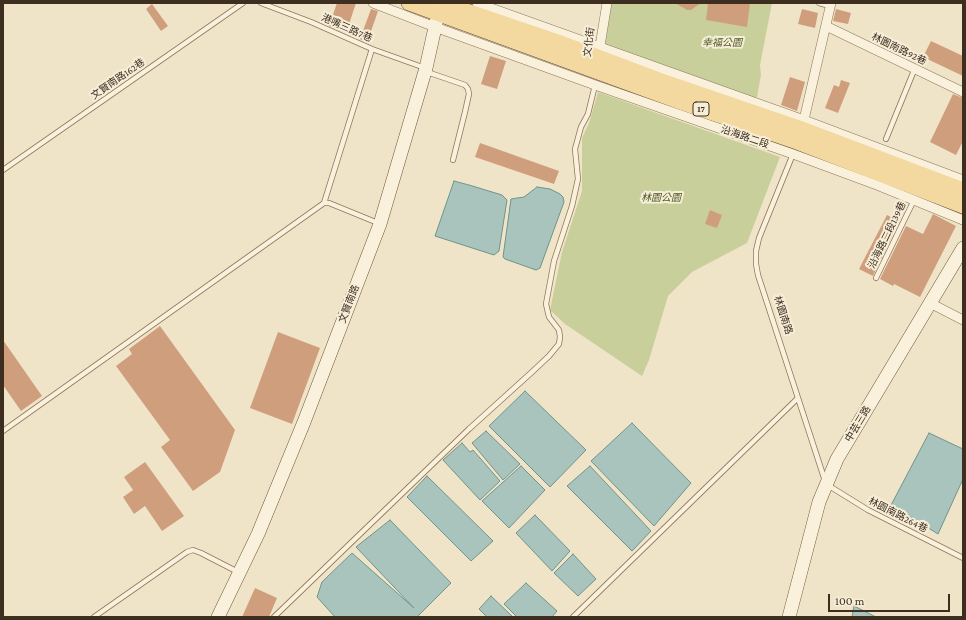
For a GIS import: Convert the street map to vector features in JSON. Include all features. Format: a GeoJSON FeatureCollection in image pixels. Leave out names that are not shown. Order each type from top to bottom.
{"type":"FeatureCollection","features":[{"type":"Feature","properties":{"kind":"main road","name":"17"},"geometry":{"type":"LineString","coordinates":[[409,3],[439,12]]}},
{"type":"Feature","properties":{"kind":"main road","name":"沿海路二段"},"geometry":{"type":"LineString","coordinates":[[439,12],[597,65],[799,136],[963,190]]}},
{"type":"Feature","properties":{"kind":"main road","name":"沿海路二段"},"geometry":{"type":"LineString","coordinates":[[799,136],[963,206]]}},
{"type":"Feature","properties":{"kind":"street"},"geometry":{"type":"LineString","coordinates":[[373,3],[439,12]]}},
{"type":"Feature","properties":{"kind":"street","name":"沿海路二段"},"geometry":{"type":"LineString","coordinates":[[477,3],[498,6],[597,65],[799,136],[963,180]]}},
{"type":"Feature","properties":{"kind":"street","name":"文化街"},"geometry":{"type":"LineString","coordinates":[[597,65],[607,3]]}},
{"type":"Feature","properties":{"kind":"street","name":"林園南路"},"geometry":{"type":"LineString","coordinates":[[799,136],[830,4]]}},
{"type":"Feature","properties":{"kind":"street","name":"文賢南路"},"geometry":{"type":"LineString","coordinates":[[218,617],[258,534],[304,422],[380,224],[426,69],[439,12]]}},
{"type":"Feature","properties":{"kind":"street","name":"林園南路92巷"},"geometry":{"type":"LineString","coordinates":[[826,26],[963,92]]}},
{"type":"Feature","properties":{"kind":"street","name":"沿海路二段"},"geometry":{"type":"LineString","coordinates":[[799,136],[914,200],[963,220]]}},
{"type":"Feature","properties":{"kind":"street","name":"中芸三路"},"geometry":{"type":"LineString","coordinates":[[789,617],[819,502],[837,459],[963,248]]}},
{"type":"Feature","properties":{"kind":"street"},"geometry":{"type":"LineString","coordinates":[[930,303],[963,320]]}},
{"type":"Feature","properties":{"kind":"lane","name":"文賢南路162巷"},"geometry":{"type":"LineString","coordinates":[[3,170],[243,3]]}},
{"type":"Feature","properties":{"kind":"lane","name":"港嘴三路7巷"},"geometry":{"type":"LineString","coordinates":[[261,3],[310,22],[372,49],[426,69]]}},
{"type":"Feature","properties":{"kind":"lane"},"geometry":{"type":"LineString","coordinates":[[819,3],[830,4]]}},
{"type":"Feature","properties":{"kind":"lane"},"geometry":{"type":"LineString","coordinates":[[3,431],[324,203],[372,49]]}},
{"type":"Feature","properties":{"kind":"lane"},"geometry":{"type":"LineString","coordinates":[[274,617],[469,430],[549,356],[558,344],[560,337],[559,330],[549,317],[546,304],[554,261],[572,206],[578,178],[575,149],[581,127],[588,114],[597,65]]}},
{"type":"Feature","properties":{"kind":"lane"},"geometry":{"type":"LineString","coordinates":[[886,139],[915,68]]}},
{"type":"Feature","properties":{"kind":"lane"},"geometry":{"type":"LineString","coordinates":[[426,69],[465,86],[468,89],[469,94],[467,106],[453,160]]}},
{"type":"Feature","properties":{"kind":"lane","name":"林園南路"},"geometry":{"type":"LineString","coordinates":[[799,136],[759,238],[756,251],[756,264],[758,275],[826,484]]}},
{"type":"Feature","properties":{"kind":"lane","name":"沿海路二段139巷"},"geometry":{"type":"LineString","coordinates":[[876,278],[914,200]]}},
{"type":"Feature","properties":{"kind":"lane"},"geometry":{"type":"LineString","coordinates":[[324,203],[329,203],[380,224]]}},
{"type":"Feature","properties":{"kind":"lane"},"geometry":{"type":"LineString","coordinates":[[573,617],[798,398]]}},
{"type":"Feature","properties":{"kind":"lane","name":"林園南路264巷"},"geometry":{"type":"LineString","coordinates":[[826,484],[868,510],[963,558]]}},
{"type":"Feature","properties":{"kind":"lane"},"geometry":{"type":"LineString","coordinates":[[94,617],[186,552],[193,550],[201,553],[240,574]]}},
{"type":"Feature","properties":{"kind":"green space","name":"幸福公園"},"geometry":{"type":"Polygon","coordinates":[[[610,3],[772,3],[760,65],[761,75],[757,97],[755,98],[608,47],[605,43],[610,3]]]}},
{"type":"Feature","properties":{"kind":"green space","name":"林園公園"},"geometry":{"type":"Polygon","coordinates":[[[598,92],[780,157],[747,243],[692,272],[668,296],[649,360],[642,376],[565,324],[550,310],[562,252],[582,191],[582,138],[589,123],[598,92]]]}},
{"type":"Feature","properties":{"kind":"water"},"geometry":{"type":"Polygon","coordinates":[[[454,181],[502,195],[507,200],[499,251],[494,255],[435,236],[454,181]]]}},
{"type":"Feature","properties":{"kind":"water"},"geometry":{"type":"Polygon","coordinates":[[[537,187],[550,189],[560,194],[563,197],[564,202],[540,268],[536,270],[503,257],[511,199],[524,197],[537,187]]]}},
{"type":"Feature","properties":{"kind":"water"},"geometry":{"type":"Polygon","coordinates":[[[525,391],[586,450],[550,487],[489,426],[525,391]]]}},
{"type":"Feature","properties":{"kind":"water"},"geometry":{"type":"Polygon","coordinates":[[[632,423],[691,483],[654,526],[591,461],[632,423]]]}},
{"type":"Feature","properties":{"kind":"water"},"geometry":{"type":"Polygon","coordinates":[[[486,431],[520,464],[503,480],[472,443],[486,431]]]}},
{"type":"Feature","properties":{"kind":"water"},"geometry":{"type":"Polygon","coordinates":[[[929,433],[963,449],[963,479],[938,534],[909,516],[899,520],[889,509],[929,433]]]}},
{"type":"Feature","properties":{"kind":"water"},"geometry":{"type":"Polygon","coordinates":[[[462,443],[470,452],[473,450],[500,481],[480,500],[443,460],[462,443]]]}},
{"type":"Feature","properties":{"kind":"water"},"geometry":{"type":"Polygon","coordinates":[[[521,466],[545,490],[509,528],[482,501],[521,466]]]}},
{"type":"Feature","properties":{"kind":"water"},"geometry":{"type":"Polygon","coordinates":[[[590,466],[651,531],[632,551],[567,486],[590,466]]]}},
{"type":"Feature","properties":{"kind":"water"},"geometry":{"type":"Polygon","coordinates":[[[427,476],[493,541],[471,561],[407,497],[427,476]]]}},
{"type":"Feature","properties":{"kind":"water"},"geometry":{"type":"Polygon","coordinates":[[[535,515],[570,551],[552,571],[516,533],[535,515]]]}},
{"type":"Feature","properties":{"kind":"water"},"geometry":{"type":"Polygon","coordinates":[[[390,520],[451,583],[417,617],[335,617],[317,597],[322,582],[352,553],[414,608],[356,547],[390,520]]]}},
{"type":"Feature","properties":{"kind":"water"},"geometry":{"type":"Polygon","coordinates":[[[573,554],[596,579],[578,596],[554,573],[573,554]]]}},
{"type":"Feature","properties":{"kind":"water"},"geometry":{"type":"Polygon","coordinates":[[[526,583],[557,611],[552,617],[517,617],[504,604],[526,583]]]}},
{"type":"Feature","properties":{"kind":"water"},"geometry":{"type":"Polygon","coordinates":[[[491,596],[513,617],[487,617],[479,609],[491,596]]]}},
{"type":"Feature","properties":{"kind":"water"},"geometry":{"type":"Polygon","coordinates":[[[854,606],[876,617],[852,617],[854,606]]]}},
{"type":"Feature","properties":{"kind":"building"},"geometry":{"type":"Polygon","coordinates":[[[337,3],[356,3],[346,33],[329,26],[337,3]]]}},
{"type":"Feature","properties":{"kind":"building"},"geometry":{"type":"Polygon","coordinates":[[[675,3],[701,3],[691,10],[687,10],[675,3]]]}},
{"type":"Feature","properties":{"kind":"building"},"geometry":{"type":"Polygon","coordinates":[[[708,3],[750,3],[747,27],[706,20],[708,3]]]}},
{"type":"Feature","properties":{"kind":"building"},"geometry":{"type":"Polygon","coordinates":[[[152,4],[168,26],[161,31],[146,9],[152,4]]]}},
{"type":"Feature","properties":{"kind":"building"},"geometry":{"type":"Polygon","coordinates":[[[371,9],[378,11],[367,43],[360,39],[371,9]]]}},
{"type":"Feature","properties":{"kind":"building"},"geometry":{"type":"Polygon","coordinates":[[[802,9],[818,13],[815,28],[798,24],[802,9]]]}},
{"type":"Feature","properties":{"kind":"building"},"geometry":{"type":"Polygon","coordinates":[[[836,9],[851,13],[848,24],[833,21],[836,9]]]}},
{"type":"Feature","properties":{"kind":"building"},"geometry":{"type":"Polygon","coordinates":[[[931,41],[963,56],[963,76],[923,57],[931,41]]]}},
{"type":"Feature","properties":{"kind":"building"},"geometry":{"type":"Polygon","coordinates":[[[490,56],[506,61],[497,89],[481,84],[490,56]]]}},
{"type":"Feature","properties":{"kind":"building"},"geometry":{"type":"Polygon","coordinates":[[[790,77],[805,82],[797,111],[781,105],[790,77]]]}},
{"type":"Feature","properties":{"kind":"building"},"geometry":{"type":"Polygon","coordinates":[[[841,80],[850,83],[838,113],[825,108],[834,85],[839,87],[841,80]]]}},
{"type":"Feature","properties":{"kind":"building"},"geometry":{"type":"Polygon","coordinates":[[[953,94],[963,98],[963,141],[956,155],[930,142],[953,94]]]}},
{"type":"Feature","properties":{"kind":"building"},"geometry":{"type":"Polygon","coordinates":[[[480,143],[559,171],[554,184],[475,157],[480,143]]]}},
{"type":"Feature","properties":{"kind":"building"},"geometry":{"type":"Polygon","coordinates":[[[710,210],[722,215],[717,228],[705,224],[710,210]]]}},
{"type":"Feature","properties":{"kind":"building"},"geometry":{"type":"Polygon","coordinates":[[[933,214],[956,226],[920,297],[880,279],[906,226],[923,234],[933,214]]]}},
{"type":"Feature","properties":{"kind":"building"},"geometry":{"type":"Polygon","coordinates":[[[887,215],[899,221],[873,276],[859,269],[887,215]]]}},
{"type":"Feature","properties":{"kind":"building"},"geometry":{"type":"Polygon","coordinates":[[[160,326],[235,430],[220,472],[193,491],[161,447],[170,440],[116,366],[132,354],[129,349],[160,326]]]}},
{"type":"Feature","properties":{"kind":"building"},"geometry":{"type":"Polygon","coordinates":[[[278,332],[320,348],[292,424],[250,408],[278,332]]]}},
{"type":"Feature","properties":{"kind":"building"},"geometry":{"type":"Polygon","coordinates":[[[3,340],[42,396],[21,411],[3,385],[3,340]]]}},
{"type":"Feature","properties":{"kind":"building"},"geometry":{"type":"Polygon","coordinates":[[[145,462],[184,516],[162,531],[145,506],[134,514],[123,497],[133,490],[124,477],[145,462]]]}},
{"type":"Feature","properties":{"kind":"building"},"geometry":{"type":"Polygon","coordinates":[[[255,588],[277,598],[269,617],[242,617],[255,588]]]}}]}
